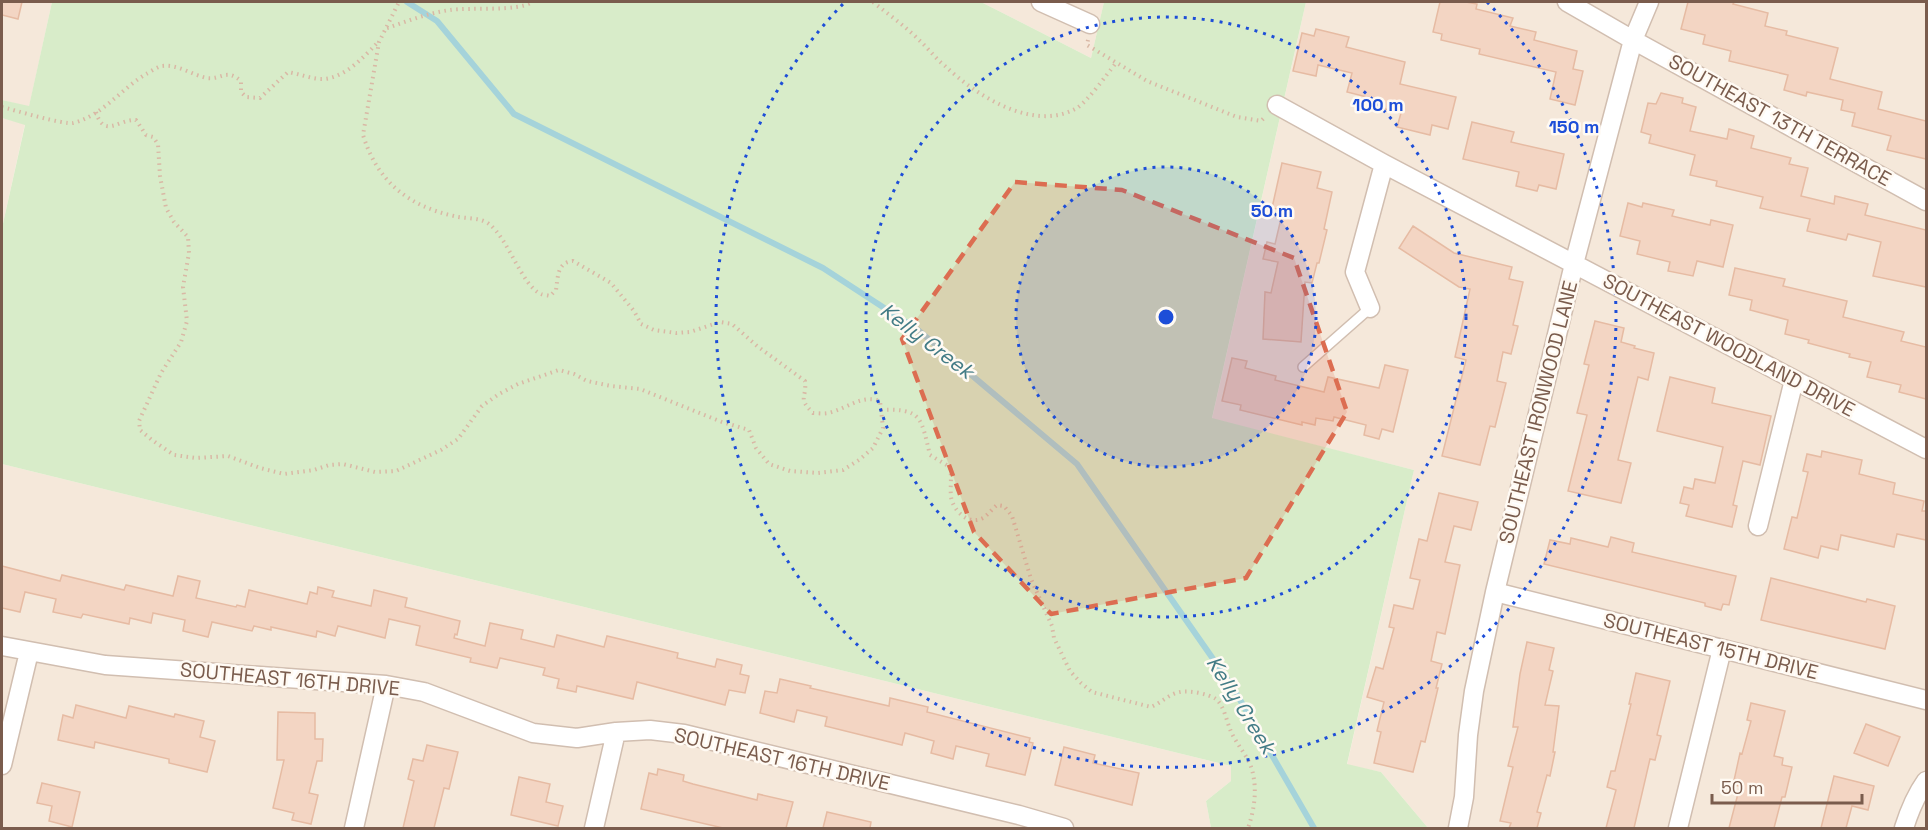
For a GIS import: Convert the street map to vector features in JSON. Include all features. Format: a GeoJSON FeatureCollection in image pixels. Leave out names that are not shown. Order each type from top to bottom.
{"type":"FeatureCollection","features":[{"type":"Feature","properties":{"kind":"street"},"geometry":{"type":"LineString","coordinates":[[1041,2],[1090,24]]}},
{"type":"Feature","properties":{"kind":"street","name":"SOUTHEAST 13TH TERRACE"},"geometry":{"type":"LineString","coordinates":[[1567,2],[1926,201]]}},
{"type":"Feature","properties":{"kind":"street","name":"SOUTHEAST IRONWOOD LANE"},"geometry":{"type":"LineString","coordinates":[[1458,828],[1464,797],[1468,735],[1474,691],[1495,592],[1574,264],[1633,40],[1649,2]]}},
{"type":"Feature","properties":{"kind":"street","name":"SOUTHEAST WOODLAND DRIVE"},"geometry":{"type":"LineString","coordinates":[[1277,105],[1384,164],[1926,449]]}},
{"type":"Feature","properties":{"kind":"street"},"geometry":{"type":"LineString","coordinates":[[1370,308],[1355,272],[1384,164]]}},
{"type":"Feature","properties":{"kind":"street"},"geometry":{"type":"LineString","coordinates":[[1758,526],[1794,380]]}},
{"type":"Feature","properties":{"kind":"street","name":"SOUTHEAST 15TH DRIVE"},"geometry":{"type":"LineString","coordinates":[[1495,592],[1926,700]]}},
{"type":"Feature","properties":{"kind":"street","name":"SOUTHEAST 16TH DRIVE"},"geometry":{"type":"LineString","coordinates":[[2,646],[105,664],[386,685],[424,692],[533,733],[577,738],[650,730],[684,734],[1019,815],[1064,828]]}},
{"type":"Feature","properties":{"kind":"street"},"geometry":{"type":"LineString","coordinates":[[1678,828],[1722,649]]}},
{"type":"Feature","properties":{"kind":"street"},"geometry":{"type":"LineString","coordinates":[[2,765],[29,652]]}},
{"type":"Feature","properties":{"kind":"street"},"geometry":{"type":"LineString","coordinates":[[354,828],[386,685]]}},
{"type":"Feature","properties":{"kind":"street"},"geometry":{"type":"LineString","coordinates":[[594,828],[616,732]]}},
{"type":"Feature","properties":{"kind":"street"},"geometry":{"type":"LineString","coordinates":[[1904,828],[1926,781]]}},
{"type":"Feature","properties":{"kind":"lane"},"geometry":{"type":"LineString","coordinates":[[1303,367],[1370,308]]}},
{"type":"Feature","properties":{"kind":"path"},"geometry":{"type":"LineString","coordinates":[[2,107],[70,124],[89,118],[128,85],[162,66],[187,70],[209,78],[234,75],[241,81],[241,92],[246,97],[260,98],[288,72],[321,79],[340,74],[366,55],[379,42],[399,2]]}},
{"type":"Feature","properties":{"kind":"path"},"geometry":{"type":"LineString","coordinates":[[387,28],[437,12],[466,8],[521,7],[532,2]]}},
{"type":"Feature","properties":{"kind":"path"},"geometry":{"type":"LineString","coordinates":[[873,2],[918,38],[945,66],[979,93],[1005,108],[1029,114],[1047,115],[1062,113],[1080,106],[1116,63]]}},
{"type":"Feature","properties":{"kind":"path"},"geometry":{"type":"LineString","coordinates":[[1090,24],[1087,45],[1146,81],[1237,117],[1261,121],[1277,105]]}},
{"type":"Feature","properties":{"kind":"path"},"geometry":{"type":"LineString","coordinates":[[96,112],[101,124],[106,127],[128,120],[136,120],[146,135],[153,137],[158,144],[160,176],[166,208],[174,222],[188,237],[189,253],[183,287],[188,321],[181,342],[161,374],[140,422],[140,430],[174,455],[196,458],[228,456],[284,474],[343,464],[375,472],[396,471],[459,439],[482,406],[499,394],[518,384],[559,370],[587,381],[640,389],[722,422],[749,430],[756,448],[769,465],[789,471],[818,473],[843,470],[873,448],[883,428],[880,401],[873,398],[861,399],[827,413],[813,413],[805,405],[802,397],[805,381],[757,346],[732,324],[720,322],[690,332],[654,330],[642,324],[611,283],[573,261],[566,261],[561,265],[556,290],[550,296],[540,294],[529,284],[490,225],[480,220],[445,214],[413,203],[393,187],[380,172],[366,147],[363,135],[379,42]]}},
{"type":"Feature","properties":{"kind":"path"},"geometry":{"type":"LineString","coordinates":[[881,410],[901,409],[915,414],[922,425],[930,455],[950,467],[951,500],[959,513],[966,518],[978,520],[985,517],[997,505],[1004,506],[1012,516],[1022,552],[1052,626],[1054,638],[1070,671],[1081,683],[1092,692],[1151,707],[1180,692],[1195,693],[1215,699],[1222,707],[1233,736],[1246,756],[1253,774],[1255,805],[1248,828]]}},
{"type":"Feature","properties":{"kind":"highlighted area"},"geometry":{"type":"Polygon","coordinates":[[[1015,182],[1122,190],[1294,258],[1347,412],[1246,578],[1051,614],[974,532],[902,339],[1015,182]]]}},
{"type":"Feature","properties":{"kind":"shaded area"},"geometry":{"type":"Polygon","coordinates":[[[2,2],[52,2],[29,107],[2,100],[2,2]]]}},
{"type":"Feature","properties":{"kind":"shaded area"},"geometry":{"type":"Polygon","coordinates":[[[981,2],[1104,2],[1091,58],[981,2]]]}},
{"type":"Feature","properties":{"kind":"shaded area"},"geometry":{"type":"Polygon","coordinates":[[[1306,2],[1926,2],[1926,828],[1428,828],[1381,772],[1347,765],[1414,470],[1212,419],[1306,2]]]}},
{"type":"Feature","properties":{"kind":"shaded area"},"geometry":{"type":"Polygon","coordinates":[[[2,118],[25,124],[2,228],[2,118]]]}},
{"type":"Feature","properties":{"kind":"shaded area"},"geometry":{"type":"Polygon","coordinates":[[[2,464],[1231,766],[1231,781],[1206,801],[1211,828],[2,828],[2,464]]]}},
{"type":"Feature","properties":{"kind":"green space"},"geometry":{"type":"Polygon","coordinates":[[[52,2],[981,2],[1091,58],[1104,2],[1306,2],[1212,418],[1414,470],[1347,764],[1381,772],[1428,828],[1211,828],[1206,801],[1231,781],[1231,766],[2,464],[2,228],[25,125],[2,118],[2,100],[29,106],[52,2]]]}},
{"type":"Feature","properties":{"kind":"building"},"geometry":{"type":"Polygon","coordinates":[[[2,2],[22,2],[18,19],[2,15],[2,2]]]}},
{"type":"Feature","properties":{"kind":"building"},"geometry":{"type":"Polygon","coordinates":[[[1440,2],[1477,4],[1476,9],[1513,18],[1510,26],[1536,32],[1534,40],[1577,51],[1573,69],[1583,71],[1575,105],[1550,99],[1556,72],[1479,54],[1480,49],[1441,40],[1442,34],[1433,32],[1440,2]]]}},
{"type":"Feature","properties":{"kind":"building"},"geometry":{"type":"Polygon","coordinates":[[[1688,2],[1734,2],[1733,4],[1768,13],[1765,26],[1787,31],[1786,35],[1838,48],[1830,79],[1882,92],[1878,109],[1926,121],[1926,159],[1887,150],[1891,136],[1852,126],[1855,113],[1841,110],[1843,100],[1807,92],[1806,96],[1784,90],[1788,75],[1729,61],[1731,51],[1703,44],[1705,35],[1681,29],[1688,2]]]}},
{"type":"Feature","properties":{"kind":"building"},"geometry":{"type":"Polygon","coordinates":[[[1316,29],[1349,37],[1346,47],[1405,62],[1400,84],[1456,97],[1448,129],[1432,125],[1430,135],[1397,127],[1401,113],[1369,105],[1371,98],[1347,92],[1352,73],[1318,65],[1316,76],[1293,71],[1302,33],[1314,36],[1316,29]]]}},
{"type":"Feature","properties":{"kind":"building"},"geometry":{"type":"Polygon","coordinates":[[[1661,93],[1683,98],[1682,103],[1696,107],[1690,131],[1727,139],[1729,129],[1754,136],[1751,148],[1791,158],[1789,164],[1808,168],[1801,196],[1834,204],[1835,196],[1868,204],[1865,215],[1926,230],[1926,287],[1873,276],[1881,242],[1848,234],[1846,240],[1807,231],[1810,219],[1760,208],[1763,197],[1716,186],[1717,181],[1690,175],[1695,155],[1649,143],[1651,135],[1641,132],[1648,103],[1656,104],[1661,93]]]}},
{"type":"Feature","properties":{"kind":"building"},"geometry":{"type":"Polygon","coordinates":[[[1472,122],[1514,132],[1511,142],[1564,154],[1556,189],[1539,185],[1537,191],[1516,186],[1519,172],[1463,159],[1472,122]]]}},
{"type":"Feature","properties":{"kind":"building"},"geometry":{"type":"Polygon","coordinates":[[[1282,163],[1321,172],[1317,188],[1332,192],[1324,229],[1327,230],[1319,263],[1317,263],[1312,283],[1305,282],[1301,342],[1263,339],[1265,292],[1271,293],[1278,262],[1263,259],[1267,242],[1275,244],[1283,210],[1272,208],[1282,163]]]}},
{"type":"Feature","properties":{"kind":"building"},"geometry":{"type":"Polygon","coordinates":[[[1628,203],[1642,207],[1643,203],[1674,210],[1672,216],[1710,225],[1711,220],[1733,225],[1723,267],[1697,261],[1693,276],[1668,271],[1670,262],[1637,254],[1640,241],[1620,236],[1628,203]]]}},
{"type":"Feature","properties":{"kind":"building"},"geometry":{"type":"Polygon","coordinates":[[[1413,226],[1454,253],[1512,267],[1509,279],[1523,282],[1513,325],[1518,326],[1511,354],[1503,352],[1497,381],[1506,383],[1495,427],[1490,426],[1480,465],[1442,456],[1466,360],[1455,357],[1470,289],[1459,287],[1399,248],[1413,226]]]}},
{"type":"Feature","properties":{"kind":"building"},"geometry":{"type":"Polygon","coordinates":[[[1735,268],[1785,279],[1783,286],[1847,301],[1843,317],[1904,332],[1901,341],[1926,347],[1926,399],[1899,392],[1901,385],[1867,377],[1871,362],[1849,357],[1850,354],[1808,343],[1809,340],[1785,334],[1788,320],[1750,310],[1752,300],[1729,295],[1735,268]]]}},
{"type":"Feature","properties":{"kind":"building"},"geometry":{"type":"Polygon","coordinates":[[[1595,321],[1624,328],[1621,342],[1654,353],[1648,380],[1638,377],[1618,460],[1631,463],[1621,503],[1568,491],[1587,415],[1577,413],[1589,365],[1584,364],[1595,321]]]}},
{"type":"Feature","properties":{"kind":"building"},"geometry":{"type":"Polygon","coordinates":[[[1232,358],[1247,361],[1245,368],[1276,376],[1275,380],[1324,392],[1328,377],[1379,388],[1385,365],[1408,370],[1393,432],[1382,429],[1379,439],[1364,435],[1366,425],[1334,417],[1333,421],[1316,418],[1315,425],[1302,422],[1302,425],[1240,410],[1241,405],[1222,401],[1232,358]]]}},
{"type":"Feature","properties":{"kind":"building"},"geometry":{"type":"Polygon","coordinates":[[[1670,377],[1715,388],[1712,403],[1771,416],[1760,465],[1743,461],[1733,505],[1737,506],[1732,527],[1686,516],[1689,505],[1680,503],[1684,487],[1693,489],[1695,479],[1715,483],[1723,447],[1657,431],[1670,377]]]}},
{"type":"Feature","properties":{"kind":"building"},"geometry":{"type":"Polygon","coordinates":[[[1822,451],[1862,460],[1859,474],[1895,483],[1893,494],[1924,501],[1922,511],[1926,511],[1926,540],[1897,534],[1894,547],[1841,535],[1838,550],[1821,546],[1818,558],[1784,549],[1792,517],[1797,518],[1808,472],[1803,471],[1807,454],[1821,457],[1822,451]]]}},
{"type":"Feature","properties":{"kind":"building"},"geometry":{"type":"Polygon","coordinates":[[[1439,493],[1478,502],[1471,530],[1454,526],[1445,562],[1460,565],[1445,634],[1437,632],[1431,661],[1442,664],[1436,688],[1438,688],[1425,742],[1421,741],[1413,772],[1374,763],[1381,732],[1377,731],[1384,702],[1367,697],[1376,667],[1383,669],[1394,628],[1389,627],[1394,605],[1413,609],[1420,580],[1410,578],[1419,539],[1427,541],[1439,493]]]}},
{"type":"Feature","properties":{"kind":"building"},"geometry":{"type":"Polygon","coordinates":[[[1611,537],[1634,543],[1632,552],[1736,576],[1729,605],[1723,604],[1721,610],[1705,606],[1705,603],[1544,564],[1550,540],[1570,544],[1571,538],[1608,547],[1611,537]]]}},
{"type":"Feature","properties":{"kind":"building"},"geometry":{"type":"Polygon","coordinates":[[[2,566],[60,581],[62,575],[124,590],[126,585],[173,596],[178,576],[200,581],[196,598],[236,607],[237,605],[245,607],[249,590],[307,604],[310,592],[317,594],[318,587],[334,591],[332,597],[371,606],[374,590],[407,598],[405,607],[460,621],[457,635],[455,634],[454,638],[485,646],[490,623],[523,630],[521,639],[554,647],[557,635],[604,647],[607,636],[678,653],[677,658],[715,667],[717,659],[742,665],[740,674],[749,676],[745,693],[729,690],[725,705],[637,682],[633,699],[577,686],[576,692],[557,688],[559,679],[543,675],[545,668],[500,658],[497,668],[470,662],[471,658],[416,645],[420,626],[389,619],[385,638],[338,626],[335,636],[317,631],[316,637],[271,627],[271,630],[254,626],[252,631],[212,622],[208,637],[183,631],[185,620],[153,613],[151,623],[130,618],[129,624],[83,614],[81,618],[53,612],[56,599],[25,592],[20,612],[2,608],[2,566]]]}},
{"type":"Feature","properties":{"kind":"building"},"geometry":{"type":"Polygon","coordinates":[[[1771,578],[1866,602],[1867,599],[1895,606],[1885,649],[1761,620],[1771,578]]]}},
{"type":"Feature","properties":{"kind":"building"},"geometry":{"type":"Polygon","coordinates":[[[1527,642],[1554,648],[1549,670],[1553,671],[1545,705],[1559,706],[1553,752],[1555,752],[1550,776],[1547,775],[1537,812],[1541,813],[1537,828],[1509,828],[1511,823],[1500,821],[1513,767],[1508,766],[1518,727],[1513,727],[1527,642]]]}},
{"type":"Feature","properties":{"kind":"building"},"geometry":{"type":"Polygon","coordinates":[[[1636,673],[1670,681],[1657,735],[1661,736],[1655,760],[1650,759],[1634,828],[1606,828],[1616,790],[1607,787],[1611,771],[1615,771],[1636,673]]]}},
{"type":"Feature","properties":{"kind":"building"},"geometry":{"type":"Polygon","coordinates":[[[780,679],[889,706],[890,698],[928,707],[927,712],[1030,738],[1029,742],[1033,743],[1025,775],[986,766],[989,754],[956,746],[953,759],[931,753],[934,741],[905,733],[902,745],[825,726],[827,717],[797,710],[794,722],[760,713],[765,691],[777,693],[780,679]]]}},
{"type":"Feature","properties":{"kind":"building"},"geometry":{"type":"Polygon","coordinates":[[[1751,703],[1785,711],[1774,756],[1783,758],[1782,765],[1792,767],[1774,828],[1729,828],[1740,786],[1733,785],[1740,753],[1742,754],[1751,721],[1747,720],[1751,703]]]}},
{"type":"Feature","properties":{"kind":"building"},"geometry":{"type":"Polygon","coordinates":[[[76,705],[126,718],[129,706],[174,717],[175,714],[204,721],[200,737],[215,741],[207,772],[169,763],[169,759],[95,742],[94,748],[58,740],[63,715],[73,718],[76,705]]]}},
{"type":"Feature","properties":{"kind":"building"},"geometry":{"type":"Polygon","coordinates":[[[278,712],[315,713],[315,739],[323,739],[322,761],[317,761],[309,793],[318,795],[311,824],[292,820],[294,813],[273,808],[284,760],[277,760],[278,712]]]}},
{"type":"Feature","properties":{"kind":"building"},"geometry":{"type":"Polygon","coordinates":[[[1866,724],[1900,737],[1888,766],[1854,753],[1866,724]]]}},
{"type":"Feature","properties":{"kind":"building"},"geometry":{"type":"Polygon","coordinates":[[[427,745],[458,752],[449,789],[444,788],[434,828],[403,828],[414,781],[408,779],[413,759],[423,761],[427,745]]]}},
{"type":"Feature","properties":{"kind":"building"},"geometry":{"type":"Polygon","coordinates":[[[1064,747],[1095,755],[1093,763],[1139,773],[1132,805],[1055,785],[1064,747]]]}},
{"type":"Feature","properties":{"kind":"building"},"geometry":{"type":"Polygon","coordinates":[[[658,769],[684,775],[683,781],[757,800],[758,794],[793,802],[786,828],[723,828],[641,809],[649,773],[657,775],[658,769]]]}},
{"type":"Feature","properties":{"kind":"building"},"geometry":{"type":"Polygon","coordinates":[[[1834,776],[1874,786],[1868,810],[1852,806],[1846,828],[1821,828],[1834,776]]]}},
{"type":"Feature","properties":{"kind":"building"},"geometry":{"type":"Polygon","coordinates":[[[519,777],[550,784],[546,802],[563,806],[558,826],[511,815],[519,777]]]}},
{"type":"Feature","properties":{"kind":"building"},"geometry":{"type":"Polygon","coordinates":[[[42,783],[80,792],[72,827],[49,821],[52,806],[37,803],[42,783]]]}},
{"type":"Feature","properties":{"kind":"building"},"geometry":{"type":"Polygon","coordinates":[[[827,812],[871,822],[870,828],[823,828],[827,812]]]}},
{"type":"Feature","properties":{"kind":"waterway","name":"Kelly Creek"},"geometry":{"type":"LineString","coordinates":[[407,2],[437,21],[514,114],[823,268],[918,330],[1077,464],[1232,686],[1314,828]]}}]}
